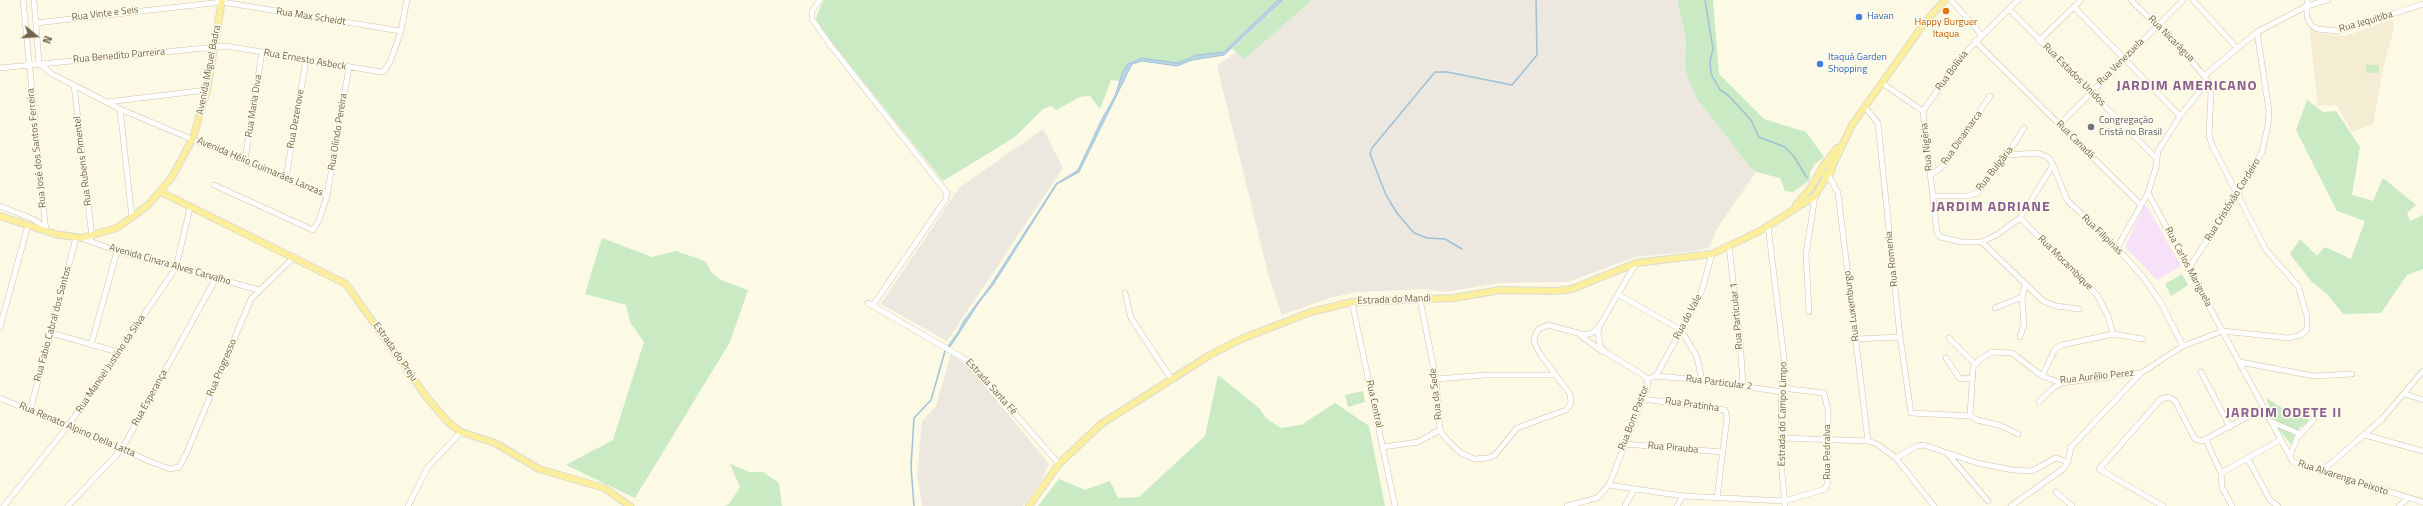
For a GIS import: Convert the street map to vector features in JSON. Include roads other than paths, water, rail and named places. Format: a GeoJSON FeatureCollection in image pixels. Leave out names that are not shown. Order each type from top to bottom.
{"type":"FeatureCollection","features":[{"type":"Feature","properties":{"kind":"main road","name":"Estrada do Mandi"},"geometry":{"type":"LineString","coordinates":[[1786,215],[1807,193],[1823,167],[1841,144],[1865,107],[1932,13],[1945,0]]}},
{"type":"Feature","properties":{"kind":"main road","name":"Avenida Miguel Badra"},"geometry":{"type":"LineString","coordinates":[[0,216],[79,238],[92,236],[117,228],[132,218],[161,192],[182,162],[193,138],[207,90],[222,1]]}},
{"type":"Feature","properties":{"kind":"main road","name":"Estrada do Mandi"},"geometry":{"type":"LineString","coordinates":[[1029,506],[1059,464],[1113,415],[1172,380],[1210,355],[1241,339],[1311,312],[1352,302],[1462,297],[1500,290],[1564,290],[1636,263],[1712,254],[1768,226],[1815,196],[1830,171],[1841,144]]}},
{"type":"Feature","properties":{"kind":"main road"},"geometry":{"type":"LineString","coordinates":[[1823,167],[1829,165],[1830,171]]}},
{"type":"Feature","properties":{"kind":"main road","name":"Estrada do Preju"},"geometry":{"type":"LineString","coordinates":[[161,192],[190,208],[294,257],[346,284],[428,399],[451,425],[461,432],[495,443],[539,469],[604,488],[630,506]]}},
{"type":"Feature","properties":{"kind":"street","name":"Rua José dos Santos Ferreira"},"geometry":{"type":"LineString","coordinates":[[23,0],[46,229]]}},
{"type":"Feature","properties":{"kind":"street"},"geometry":{"type":"LineString","coordinates":[[34,0],[39,63]]}},
{"type":"Feature","properties":{"kind":"street"},"geometry":{"type":"LineString","coordinates":[[401,31],[407,0]]}},
{"type":"Feature","properties":{"kind":"street","name":"Estrada Santa Fé"},"geometry":{"type":"LineString","coordinates":[[820,0],[812,11],[812,19],[831,46],[947,194],[946,199],[871,304],[970,362],[1059,464]]}},
{"type":"Feature","properties":{"kind":"street"},"geometry":{"type":"LineString","coordinates":[[1951,0],[1979,32],[1980,37]]}},
{"type":"Feature","properties":{"kind":"street","name":"Rua Bolívia"},"geometry":{"type":"LineString","coordinates":[[1923,111],[1948,73],[1975,41],[2018,0]]}},
{"type":"Feature","properties":{"kind":"street"},"geometry":{"type":"LineString","coordinates":[[2039,41],[2081,0]]}},
{"type":"Feature","properties":{"kind":"street","name":"Rua Nicarágua"},"geometry":{"type":"LineString","coordinates":[[2131,0],[2205,75],[2208,81]]}},
{"type":"Feature","properties":{"kind":"street","name":"Rua Venezuela"},"geometry":{"type":"LineString","coordinates":[[2060,124],[2090,92],[2183,0]]}},
{"type":"Feature","properties":{"kind":"street"},"geometry":{"type":"LineString","coordinates":[[2193,0],[2236,47]]}},
{"type":"Feature","properties":{"kind":"street","name":"Rua Jequitiba"},"geometry":{"type":"LineString","coordinates":[[2307,0],[2307,17],[2311,25],[2317,29],[2339,31],[2423,4]]}},
{"type":"Feature","properties":{"kind":"street"},"geometry":{"type":"LineString","coordinates":[[2205,75],[2236,47],[2257,32],[2307,6],[2328,0]]}},
{"type":"Feature","properties":{"kind":"street","name":"Rua Vinte e Seis"},"geometry":{"type":"LineString","coordinates":[[36,22],[222,1]]}},
{"type":"Feature","properties":{"kind":"street","name":"Rua Max Scheidt"},"geometry":{"type":"LineString","coordinates":[[222,1],[401,31]]}},
{"type":"Feature","properties":{"kind":"street"},"geometry":{"type":"LineString","coordinates":[[2074,7],[2180,116]]}},
{"type":"Feature","properties":{"kind":"street","name":"Rua Estados Unidos"},"geometry":{"type":"LineString","coordinates":[[2008,9],[2156,158]]}},
{"type":"Feature","properties":{"kind":"street","name":"Rua Ernesto Asbeck"},"geometry":{"type":"LineString","coordinates":[[214,47],[262,52],[381,72],[384,71],[390,62],[401,31]]}},
{"type":"Feature","properties":{"kind":"street","name":"Rua Cristóvão Cordeiro"},"geometry":{"type":"LineString","coordinates":[[2188,269],[2237,195],[2262,152],[2268,124],[2269,111],[2257,32]]}},
{"type":"Feature","properties":{"kind":"street","name":"Rua Canadá"},"geometry":{"type":"LineString","coordinates":[[1975,41],[2140,204]]}},
{"type":"Feature","properties":{"kind":"street","name":"Rua Benedito Parreira"},"geometry":{"type":"LineString","coordinates":[[0,68],[214,47]]}},
{"type":"Feature","properties":{"kind":"street","name":"Rua Maria Diva"},"geometry":{"type":"LineString","coordinates":[[245,160],[262,52]]}},
{"type":"Feature","properties":{"kind":"street","name":"Rua Dezenove"},"geometry":{"type":"LineString","coordinates":[[286,178],[306,60]]}},
{"type":"Feature","properties":{"kind":"street","name":"Avenida Hélio Guimarães Lanzas"},"geometry":{"type":"LineString","coordinates":[[39,63],[52,74],[120,109],[193,138],[327,196]]}},
{"type":"Feature","properties":{"kind":"street","name":"Rua Olindo Pereira"},"geometry":{"type":"LineString","coordinates":[[214,185],[311,231],[317,225],[327,196],[349,67]]}},
{"type":"Feature","properties":{"kind":"street"},"geometry":{"type":"LineString","coordinates":[[2117,248],[2140,204],[2148,193],[2156,167],[2156,158],[2180,116],[2208,81]]}},
{"type":"Feature","properties":{"kind":"street","name":"Rua Aurélio Perez"},"geometry":{"type":"LineString","coordinates":[[1975,364],[1990,353],[2007,352],[2042,376],[2061,383],[2141,373],[2183,346],[2223,331],[2294,337],[2305,332],[2308,322],[2298,286],[2271,258],[2210,141],[2211,93],[2208,81]]}},
{"type":"Feature","properties":{"kind":"street","name":"Rua Nigéria"},"geometry":{"type":"LineString","coordinates":[[1882,83],[1923,111],[1937,233],[1940,237],[1950,241],[1982,242]]}},
{"type":"Feature","properties":{"kind":"street","name":"Rua Rubens Pimentel"},"geometry":{"type":"LineString","coordinates":[[74,85],[92,236]]}},
{"type":"Feature","properties":{"kind":"street"},"geometry":{"type":"LineString","coordinates":[[106,102],[207,90]]}},
{"type":"Feature","properties":{"kind":"street","name":"Rua Dinamarca"},"geometry":{"type":"LineString","coordinates":[[1930,176],[1945,164],[1990,96]]}},
{"type":"Feature","properties":{"kind":"street","name":"Rua Romenia"},"geometry":{"type":"LineString","coordinates":[[1865,107],[1878,122],[1900,337],[1912,414],[1970,416]]}},
{"type":"Feature","properties":{"kind":"street"},"geometry":{"type":"LineString","coordinates":[[120,109],[132,218]]}},
{"type":"Feature","properties":{"kind":"street","name":"Rua Bulgária"},"geometry":{"type":"LineString","coordinates":[[1933,196],[1967,196],[1977,193],[2007,155],[2024,128]]}},
{"type":"Feature","properties":{"kind":"street"},"geometry":{"type":"LineString","coordinates":[[2007,155],[2041,153],[2048,157],[2053,164],[2020,218],[1998,234],[1982,242],[2025,286],[2047,303],[2078,309]]}},
{"type":"Feature","properties":{"kind":"street","name":"Rua Filipinas"},"geometry":{"type":"LineString","coordinates":[[2053,164],[2067,200],[2117,248],[2149,284],[2183,346]]}},
{"type":"Feature","properties":{"kind":"street","name":"Rua Luxemburgo"},"geometry":{"type":"LineString","coordinates":[[1830,171],[1838,193],[1868,441]]}},
{"type":"Feature","properties":{"kind":"street","name":"Rua Carlos Mariguela"},"geometry":{"type":"LineString","coordinates":[[2148,193],[2290,456]]}},
{"type":"Feature","properties":{"kind":"street"},"geometry":{"type":"LineString","coordinates":[[1809,312],[1806,254],[1815,196]]}},
{"type":"Feature","properties":{"kind":"street","name":"Avenida Miguel Badra"},"geometry":{"type":"LineString","coordinates":[[0,206],[33,219],[46,229]]}},
{"type":"Feature","properties":{"kind":"street","name":"Rua Manoel Justino da Silva"},"geometry":{"type":"LineString","coordinates":[[4,506],[68,426],[176,267],[190,208]]}},
{"type":"Feature","properties":{"kind":"street","name":"Rua Mocambique"},"geometry":{"type":"LineString","coordinates":[[2020,218],[2097,295],[2108,316],[2113,334]]}},
{"type":"Feature","properties":{"kind":"street"},"geometry":{"type":"LineString","coordinates":[[0,327],[28,225]]}},
{"type":"Feature","properties":{"kind":"street","name":"Estrada do Campo Limpo"},"geometry":{"type":"LineString","coordinates":[[1768,226],[1777,313],[1784,356],[1785,374],[1782,390],[1782,438],[1785,504]]}},
{"type":"Feature","properties":{"kind":"street","name":"Avenida Cinara Alves Carvalho"},"geometry":{"type":"LineString","coordinates":[[79,238],[118,251],[259,290]]}},
{"type":"Feature","properties":{"kind":"street","name":"Rua Fabio Cabral dos Santos"},"geometry":{"type":"LineString","coordinates":[[30,411],[50,333],[79,238]]}},
{"type":"Feature","properties":{"kind":"street","name":"Rua Particular 1"},"geometry":{"type":"LineString","coordinates":[[1729,246],[1740,340],[1743,386]]}},
{"type":"Feature","properties":{"kind":"street"},"geometry":{"type":"LineString","coordinates":[[92,345],[118,251]]}},
{"type":"Feature","properties":{"kind":"street","name":"Rua do Vale"},"geometry":{"type":"LineString","coordinates":[[1656,376],[1701,293],[1712,254]]}},
{"type":"Feature","properties":{"kind":"street","name":"Rua Progresso"},"geometry":{"type":"LineString","coordinates":[[154,463],[175,469],[182,463],[246,309],[259,290],[294,257]]}},
{"type":"Feature","properties":{"kind":"street"},"geometry":{"type":"LineString","coordinates":[[1580,335],[1589,335],[1599,327],[1619,295],[1636,263]]}},
{"type":"Feature","properties":{"kind":"street","name":"Rua Esperança"},"geometry":{"type":"LineString","coordinates":[[68,506],[122,449],[216,278]]}},
{"type":"Feature","properties":{"kind":"street"},"geometry":{"type":"LineString","coordinates":[[2020,337],[2024,324],[2022,297],[2025,286]]}},
{"type":"Feature","properties":{"kind":"street"},"geometry":{"type":"LineString","coordinates":[[1125,293],[1131,318],[1172,380]]}},
{"type":"Feature","properties":{"kind":"street"},"geometry":{"type":"LineString","coordinates":[[1619,295],[1681,330],[1696,357],[1702,380]]}},
{"type":"Feature","properties":{"kind":"street"},"geometry":{"type":"LineString","coordinates":[[1995,308],[2022,297]]}},
{"type":"Feature","properties":{"kind":"street","name":"Rua da Sede"},"geometry":{"type":"LineString","coordinates":[[1384,447],[1418,442],[1440,430],[1436,379],[1420,300]]}},
{"type":"Feature","properties":{"kind":"street","name":"Rua Central"},"geometry":{"type":"LineString","coordinates":[[1352,302],[1384,447],[1395,506]]}},
{"type":"Feature","properties":{"kind":"street","name":"Rua Bom Pastor"},"geometry":{"type":"LineString","coordinates":[[1440,430],[1452,446],[1470,458],[1493,456],[1517,428],[1560,414],[1570,406],[1570,394],[1536,348],[1534,339],[1542,326],[1551,325],[1580,335],[1647,379],[1643,399],[1608,485],[1597,498],[1567,506]]}},
{"type":"Feature","properties":{"kind":"street"},"geometry":{"type":"LineString","coordinates":[[1599,327],[1598,340],[1605,352]]}},
{"type":"Feature","properties":{"kind":"street"},"geometry":{"type":"LineString","coordinates":[[50,333],[118,352]]}},
{"type":"Feature","properties":{"kind":"street"},"geometry":{"type":"LineString","coordinates":[[2042,376],[2057,347],[2113,334],[2143,339]]}},
{"type":"Feature","properties":{"kind":"street"},"geometry":{"type":"LineString","coordinates":[[1856,339],[1900,337]]}},
{"type":"Feature","properties":{"kind":"street"},"geometry":{"type":"LineString","coordinates":[[1949,338],[1975,364],[1971,378],[1970,416],[1977,420],[1999,425],[2018,434]]}},
{"type":"Feature","properties":{"kind":"street"},"geometry":{"type":"LineString","coordinates":[[1946,358],[1960,379],[1971,378]]}},
{"type":"Feature","properties":{"kind":"street"},"geometry":{"type":"LineString","coordinates":[[2240,362],[2314,376],[2352,374]]}},
{"type":"Feature","properties":{"kind":"street"},"geometry":{"type":"LineString","coordinates":[[2321,472],[2365,435],[2405,394],[2423,371]]}},
{"type":"Feature","properties":{"kind":"street"},"geometry":{"type":"LineString","coordinates":[[2201,372],[2230,427]]}},
{"type":"Feature","properties":{"kind":"street"},"geometry":{"type":"LineString","coordinates":[[2011,506],[2057,474],[2068,462],[2070,449],[2074,443],[2141,373]]}},
{"type":"Feature","properties":{"kind":"street"},"geometry":{"type":"LineString","coordinates":[[1436,379],[1486,375],[1555,375]]}},
{"type":"Feature","properties":{"kind":"street"},"geometry":{"type":"LineString","coordinates":[[1647,379],[1656,376]]}},
{"type":"Feature","properties":{"kind":"street","name":"Rua Particular 2"},"geometry":{"type":"LineString","coordinates":[[1656,376],[1782,390],[1820,391]]}},
{"type":"Feature","properties":{"kind":"street"},"geometry":{"type":"LineString","coordinates":[[2039,402],[2052,388],[2061,383]]}},
{"type":"Feature","properties":{"kind":"street","name":"Rua Pedralva"},"geometry":{"type":"LineString","coordinates":[[1608,485],[1683,496],[1785,504],[1827,487],[1828,406],[1824,393],[1820,391]]}},
{"type":"Feature","properties":{"kind":"street"},"geometry":{"type":"LineString","coordinates":[[2405,394],[2423,400]]}},
{"type":"Feature","properties":{"kind":"street"},"geometry":{"type":"LineString","coordinates":[[2163,506],[2099,470],[2163,397],[2169,397],[2175,400],[2195,439],[2206,440],[2264,408]]}},
{"type":"Feature","properties":{"kind":"street","name":"Rua Renato Alpino Della Latta"},"geometry":{"type":"LineString","coordinates":[[0,398],[154,463]]}},
{"type":"Feature","properties":{"kind":"street","name":"Rua Pratinha"},"geometry":{"type":"LineString","coordinates":[[1643,399],[1725,410],[1727,418],[1717,498]]}},
{"type":"Feature","properties":{"kind":"street"},"geometry":{"type":"LineString","coordinates":[[2290,456],[2300,434],[2314,419]]}},
{"type":"Feature","properties":{"kind":"street"},"geometry":{"type":"LineString","coordinates":[[2270,421],[2300,434]]}},
{"type":"Feature","properties":{"kind":"street"},"geometry":{"type":"LineString","coordinates":[[408,506],[428,467],[461,432]]}},
{"type":"Feature","properties":{"kind":"street"},"geometry":{"type":"LineString","coordinates":[[2365,435],[2423,451]]}},
{"type":"Feature","properties":{"kind":"street"},"geometry":{"type":"LineString","coordinates":[[1782,438],[1868,441],[1884,449],[1896,458],[1934,506]]}},
{"type":"Feature","properties":{"kind":"street"},"geometry":{"type":"LineString","coordinates":[[2206,440],[2220,473],[2222,487],[2232,506]]}},
{"type":"Feature","properties":{"kind":"street"},"geometry":{"type":"LineString","coordinates":[[2220,473],[2248,459],[2280,440]]}},
{"type":"Feature","properties":{"kind":"street","name":"Rua Pirauba"},"geometry":{"type":"LineString","coordinates":[[1624,444],[1722,452]]}},
{"type":"Feature","properties":{"kind":"street"},"geometry":{"type":"LineString","coordinates":[[1896,458],[1920,444],[1977,462],[2027,472],[2035,470],[2054,458],[2068,462]]}},
{"type":"Feature","properties":{"kind":"street"},"geometry":{"type":"LineString","coordinates":[[1948,453],[1988,501]]}},
{"type":"Feature","properties":{"kind":"street","name":"Rua Alvarenga Peixoto"},"geometry":{"type":"LineString","coordinates":[[2290,456],[2296,464],[2423,502]]}},
{"type":"Feature","properties":{"kind":"street"},"geometry":{"type":"LineString","coordinates":[[2248,459],[2270,500],[2278,506]]}},
{"type":"Feature","properties":{"kind":"street"},"geometry":{"type":"LineString","coordinates":[[1625,506],[1634,490]]}},
{"type":"Feature","properties":{"kind":"street"},"geometry":{"type":"LineString","coordinates":[[2056,492],[2072,506]]}},
{"type":"Feature","properties":{"kind":"street"},"geometry":{"type":"LineString","coordinates":[[1677,506],[1683,496]]}},
{"type":"Feature","properties":{"kind":"street"},"geometry":{"type":"LineString","coordinates":[[2399,506],[2408,498]]}},
{"type":"Feature","properties":{"kind":"water"},"geometry":{"type":"Polygon","coordinates":[[[1278,0],[1283,0],[1224,55],[1192,60],[1177,66],[1142,61],[1132,64],[1079,172],[1057,184],[993,285],[980,301],[950,347],[948,346],[959,331],[963,322],[990,286],[1056,184],[1078,170],[1102,119],[1115,96],[1123,71],[1128,64],[1141,58],[1177,63],[1197,55],[1224,52],[1278,0]]]}},
{"type":"Feature","properties":{"kind":"waterway"},"geometry":{"type":"LineString","coordinates":[[1462,249],[1445,239],[1427,238],[1414,233],[1397,213],[1386,195],[1370,154],[1372,148],[1435,72],[1447,72],[1512,85],[1537,55],[1536,0]]}},
{"type":"Feature","properties":{"kind":"waterway"},"geometry":{"type":"LineString","coordinates":[[1705,0],[1713,49],[1710,61],[1711,74],[1720,90],[1728,95],[1751,120],[1759,137],[1785,147],[1795,158],[1807,178]]}},
{"type":"Feature","properties":{"kind":"waterway"},"geometry":{"type":"LineString","coordinates":[[914,506],[911,467],[914,418],[931,400],[945,351]]}},
{"type":"Feature","properties":{"kind":"place","name":"Happy Burguer Itaqua"},"geometry":{"type":"Point","coordinates":[1946,11]}},
{"type":"Feature","properties":{"kind":"place","name":"Havan"},"geometry":{"type":"Point","coordinates":[1859,17]}},
{"type":"Feature","properties":{"kind":"place","name":"Itaquá Garden Shopping"},"geometry":{"type":"Point","coordinates":[1820,64]}},
{"type":"Feature","properties":{"kind":"place","name":"Congregação Cristã no Brasil"},"geometry":{"type":"Point","coordinates":[2091,127]}},
{"type":"Feature","properties":{"kind":"district","name":"JARDIM AMERICANO"},"geometry":{"type":"Point","coordinates":[2187,87]}},
{"type":"Feature","properties":{"kind":"district","name":"JARDIM ADRIANE"},"geometry":{"type":"Point","coordinates":[1991,208]}},
{"type":"Feature","properties":{"kind":"district","name":"JARDIM ODETE II"},"geometry":{"type":"Point","coordinates":[2284,414]}}]}
